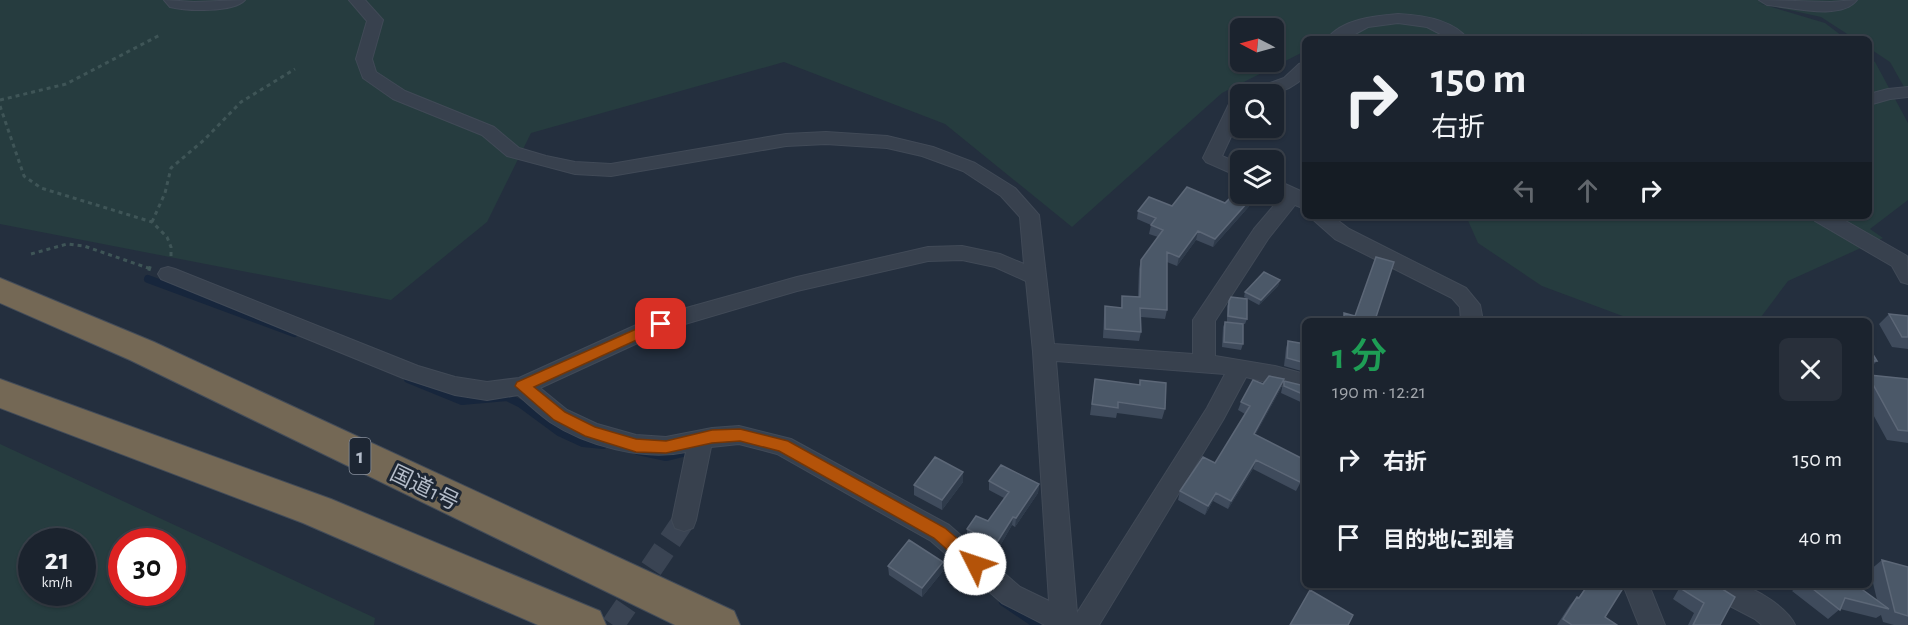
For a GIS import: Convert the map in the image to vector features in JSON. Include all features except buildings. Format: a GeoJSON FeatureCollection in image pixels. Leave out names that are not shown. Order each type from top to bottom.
{"type":"FeatureCollection","features":[{"type":"Feature","properties":{"kind":"highway","name":"国道1号"},"geometry":{"type":"LineString","coordinates":[[0,290],[142,351],[719,625]]}},
{"type":"Feature","properties":{"kind":"highway"},"geometry":{"type":"LineString","coordinates":[[0,393],[317,511],[585,625]]}},
{"type":"Feature","properties":{"kind":"street"},"geometry":{"type":"LineString","coordinates":[[172,0],[175,4],[194,7],[237,0]]}},
{"type":"Feature","properties":{"kind":"street"},"geometry":{"type":"LineString","coordinates":[[357,0],[375,20],[364,58],[369,74],[399,95],[488,131],[513,152],[575,168],[611,170],[786,140],[826,138],[887,142],[969,167],[1008,192],[1029,214],[1073,624]]}},
{"type":"Feature","properties":{"kind":"street"},"geometry":{"type":"LineString","coordinates":[[1767,0],[1830,7],[1842,6],[1849,0]]}},
{"type":"Feature","properties":{"kind":"street"},"geometry":{"type":"LineString","coordinates":[[1339,36],[1349,29],[1402,19],[1440,25],[1457,36]]}},
{"type":"Feature","properties":{"kind":"street"},"geometry":{"type":"LineString","coordinates":[[1284,84],[1290,82],[1302,70]]}},
{"type":"Feature","properties":{"kind":"street"},"geometry":{"type":"LineString","coordinates":[[1872,99],[1888,94],[1908,92]]}},
{"type":"Feature","properties":{"kind":"street"},"geometry":{"type":"LineString","coordinates":[[1230,121],[1212,158],[1230,166]]}},
{"type":"Feature","properties":{"kind":"street"},"geometry":{"type":"LineString","coordinates":[[1204,364],[1204,320],[1261,234],[1300,199],[1284,190]]}},
{"type":"Feature","properties":{"kind":"street"},"geometry":{"type":"LineString","coordinates":[[1323,219],[1342,234],[1459,293],[1470,305],[1472,318]]}},
{"type":"Feature","properties":{"kind":"street"},"geometry":{"type":"LineString","coordinates":[[1827,219],[1900,261],[1908,277]]}},
{"type":"Feature","properties":{"kind":"street"},"geometry":{"type":"LineString","coordinates":[[168,274],[411,372],[487,391],[522,386],[661,324],[796,284],[928,254],[962,253],[1000,261],[1036,277]]}},
{"type":"Feature","properties":{"kind":"street"},"geometry":{"type":"LineString","coordinates":[[1044,352],[1204,364],[1274,373],[1302,382]]}},
{"type":"Feature","properties":{"kind":"street"},"geometry":{"type":"LineString","coordinates":[[1073,624],[1215,414],[1239,369]]}},
{"type":"Feature","properties":{"kind":"street"},"geometry":{"type":"LineString","coordinates":[[522,386],[560,416],[590,431],[636,445],[666,447],[701,439],[740,435],[783,446],[940,533],[1011,595],[1073,624]]}},
{"type":"Feature","properties":{"kind":"street"},"geometry":{"type":"LineString","coordinates":[[684,520],[701,439]]}},
{"type":"Feature","properties":{"kind":"street"},"geometry":{"type":"LineString","coordinates":[[1720,588],[1764,610],[1782,625]]}},
{"type":"Feature","properties":{"kind":"street"},"geometry":{"type":"LineString","coordinates":[[1638,590],[1652,625]]}},
{"type":"Feature","properties":{"kind":"path"},"geometry":{"type":"LineString","coordinates":[[0,100],[66,84],[160,35]]}},
{"type":"Feature","properties":{"kind":"path"},"geometry":{"type":"LineString","coordinates":[[152,222],[165,193],[171,168],[204,140],[241,102],[295,69]]}},
{"type":"Feature","properties":{"kind":"path"},"geometry":{"type":"LineString","coordinates":[[0,106],[24,176],[41,188],[152,222],[165,231],[172,253],[168,274],[84,246],[67,244],[31,254]]}},
{"type":"Feature","properties":{"kind":"green space"},"geometry":{"type":"Polygon","coordinates":[[[0,0],[1908,0],[1908,94],[1890,62],[1872,50],[1872,36],[1850,36],[1821,17],[1758,3],[1825,23],[1842,36],[1580,36],[1582,33],[1580,36],[1361,36],[1349,29],[1334,36],[1302,36],[1302,53],[1284,62],[1284,18],[1230,18],[1230,72],[1264,72],[1240,84],[1230,84],[1230,89],[1222,93],[1072,227],[945,124],[784,62],[531,133],[487,222],[391,300],[0,224],[0,0]]]}},
{"type":"Feature","properties":{"kind":"green space"},"geometry":{"type":"Polygon","coordinates":[[[1872,60],[1908,123],[1908,200],[1870,229],[1883,238],[1788,281],[1760,318],[1628,318],[1542,286],[1478,243],[1467,219],[1872,219],[1872,60]]]}},
{"type":"Feature","properties":{"kind":"green space"},"geometry":{"type":"Polygon","coordinates":[[[0,444],[181,528],[108,528],[108,606],[186,606],[186,530],[375,618],[374,625],[0,625],[0,444]]]}},
{"type":"Feature","properties":{"kind":"waterway"},"geometry":{"type":"LineString","coordinates":[[148,279],[294,333]]}},
{"type":"Feature","properties":{"kind":"waterway"},"geometry":{"type":"LineString","coordinates":[[408,379],[462,401],[507,397],[521,404],[559,432],[583,443],[603,445]]}},
{"type":"Feature","properties":{"kind":"waterway"},"geometry":{"type":"LineString","coordinates":[[638,451],[666,457],[694,450]]}},
{"type":"Feature","properties":{"kind":"waterway"},"geometry":{"type":"LineString","coordinates":[[1003,602],[1037,625]]}},
{"type":"Feature","properties":{"kind":"tunnel"},"geometry":{"type":"LineString","coordinates":[[613,625],[684,520]]}},
{"type":"Feature","properties":{"kind":"route"},"geometry":{"type":"LineString","coordinates":[[661,324],[522,386],[560,416],[590,431],[636,445],[666,447],[712,436],[740,435],[783,446],[940,533],[975,564]]}}]}
